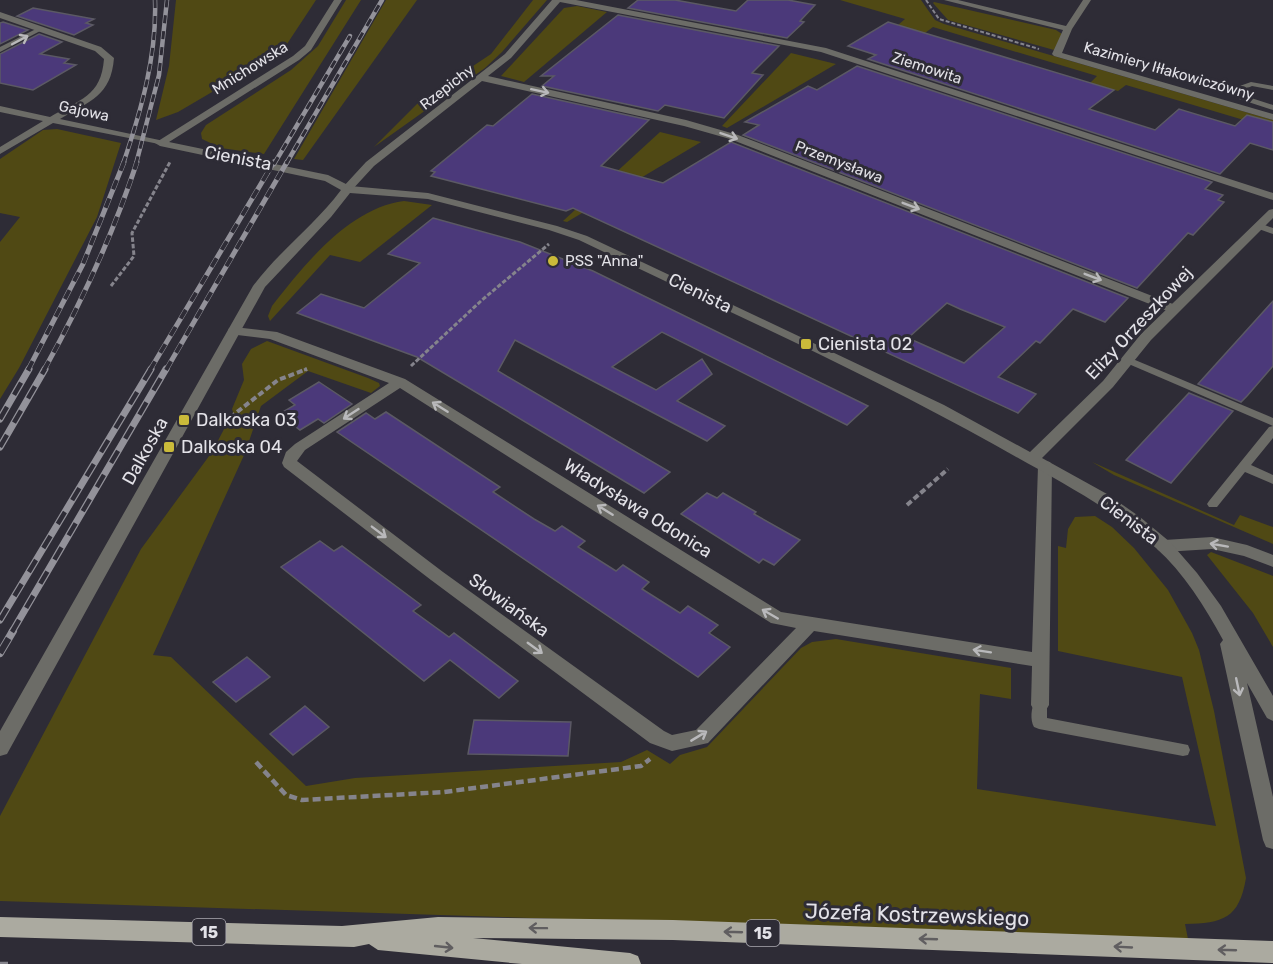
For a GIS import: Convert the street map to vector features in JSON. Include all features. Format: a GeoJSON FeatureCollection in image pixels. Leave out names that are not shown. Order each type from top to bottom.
{"type":"FeatureCollection","features":[{"type":"Feature","properties":{"kind":"main road","name":"Józefa Kostrzewskiego"},"geometry":{"type":"LineString","coordinates":[[0,927],[344,936],[630,964]]}},
{"type":"Feature","properties":{"kind":"main road","name":"Józefa Kostrzewskiego"},"geometry":{"type":"LineString","coordinates":[[344,936],[438,927],[673,930],[1273,952]]}},
{"type":"Feature","properties":{"kind":"street","name":"Mnichowska"},"geometry":{"type":"LineString","coordinates":[[160,143],[296,58],[308,48],[338,0]]}},
{"type":"Feature","properties":{"kind":"street","name":"Rzepichy"},"geometry":{"type":"LineString","coordinates":[[347,189],[370,164],[483,78],[508,56],[557,0]]}},
{"type":"Feature","properties":{"kind":"street","name":"Ziemowita"},"geometry":{"type":"LineString","coordinates":[[563,0],[823,50],[1273,197]]}},
{"type":"Feature","properties":{"kind":"street","name":"Kazimiery Iłłakowiczówny"},"geometry":{"type":"LineString","coordinates":[[948,0],[1068,29]]}},
{"type":"Feature","properties":{"kind":"street"},"geometry":{"type":"LineString","coordinates":[[1057,54],[1068,29],[1088,0]]}},
{"type":"Feature","properties":{"kind":"street"},"geometry":{"type":"LineString","coordinates":[[0,15],[98,49],[109,58],[103,87],[0,151]]}},
{"type":"Feature","properties":{"kind":"street","name":"Kazimiery Iłłakowiczówny"},"geometry":{"type":"LineString","coordinates":[[1057,54],[1273,117]]}},
{"type":"Feature","properties":{"kind":"street","name":"Przemysława"},"geometry":{"type":"LineString","coordinates":[[483,78],[686,123],[734,137],[1174,309]]}},
{"type":"Feature","properties":{"kind":"street","name":"Gajowa"},"geometry":{"type":"LineString","coordinates":[[0,109],[160,143]]}},
{"type":"Feature","properties":{"kind":"street","name":"Cienista"},"geometry":{"type":"LineString","coordinates":[[160,143],[328,178],[347,189],[428,196],[553,228],[583,238],[939,408],[1102,498],[1135,520],[1164,546],[1191,577],[1226,630],[1273,713]]}},
{"type":"Feature","properties":{"kind":"street","name":"Dalkoska"},"geometry":{"type":"LineString","coordinates":[[0,748],[259,286],[273,267],[335,208],[347,189]]}},
{"type":"Feature","properties":{"kind":"street","name":"Elizy Orzeszkowej"},"geometry":{"type":"LineString","coordinates":[[1039,462],[1146,337],[1273,212]]}},
{"type":"Feature","properties":{"kind":"street","name":"Władysława Odonica"},"geometry":{"type":"LineString","coordinates":[[234,331],[272,335],[346,362],[401,378],[777,618],[1040,660]]}},
{"type":"Feature","properties":{"kind":"street","name":"Słowiańska"},"geometry":{"type":"LineString","coordinates":[[401,378],[300,447],[291,456],[289,463],[561,667],[657,737],[672,743]]}},
{"type":"Feature","properties":{"kind":"street"},"geometry":{"type":"LineString","coordinates":[[1039,462],[1040,705]]}},
{"type":"Feature","properties":{"kind":"street","name":"Cienista"},"geometry":{"type":"LineString","coordinates":[[1164,546],[1212,543],[1247,551],[1273,561]]}},
{"type":"Feature","properties":{"kind":"street"},"geometry":{"type":"LineString","coordinates":[[672,743],[702,737],[810,624]]}},
{"type":"Feature","properties":{"kind":"street","name":"Cienista"},"geometry":{"type":"LineString","coordinates":[[1226,630],[1273,840]]}},
{"type":"Feature","properties":{"kind":"lane"},"geometry":{"type":"LineString","coordinates":[[0,51],[40,29]]}},
{"type":"Feature","properties":{"kind":"lane"},"geometry":{"type":"LineString","coordinates":[[1273,88],[1251,84],[1237,90],[1239,96],[1273,108]]}},
{"type":"Feature","properties":{"kind":"lane"},"geometry":{"type":"LineString","coordinates":[[1259,226],[1273,231]]}},
{"type":"Feature","properties":{"kind":"lane"},"geometry":{"type":"LineString","coordinates":[[1128,360],[1273,422]]}},
{"type":"Feature","properties":{"kind":"lane"},"geometry":{"type":"LineString","coordinates":[[1213,504],[1273,430]]}},
{"type":"Feature","properties":{"kind":"lane"},"geometry":{"type":"LineString","coordinates":[[1243,466],[1273,480]]}},
{"type":"Feature","properties":{"kind":"lane"},"geometry":{"type":"LineString","coordinates":[[1040,705],[1039,723],[1183,750]]}},
{"type":"Feature","properties":{"kind":"path"},"geometry":{"type":"LineString","coordinates":[[926,0],[939,19],[1057,54]]}},
{"type":"Feature","properties":{"kind":"path"},"geometry":{"type":"LineString","coordinates":[[111,286],[134,256],[132,233],[168,165],[174,159]]}},
{"type":"Feature","properties":{"kind":"path"},"geometry":{"type":"LineString","coordinates":[[401,378],[482,300],[557,238]]}},
{"type":"Feature","properties":{"kind":"path"},"geometry":{"type":"LineString","coordinates":[[223,423],[286,376],[312,368],[346,362]]}},
{"type":"Feature","properties":{"kind":"path"},"geometry":{"type":"LineString","coordinates":[[907,505],[948,469]]}},
{"type":"Feature","properties":{"kind":"path"},"geometry":{"type":"LineString","coordinates":[[256,762],[286,795],[302,801],[444,792],[641,766],[672,743]]}},
{"type":"Feature","properties":{"kind":"path"},"geometry":{"type":"LineString","coordinates":[[0,964],[9,964]]}},
{"type":"Feature","properties":{"kind":"shaded area"},"geometry":{"type":"Polygon","coordinates":[[[176,0],[316,0],[287,44],[277,54],[178,112],[156,120],[169,66],[176,0]]]}},
{"type":"Feature","properties":{"kind":"shaded area"},"geometry":{"type":"Polygon","coordinates":[[[346,0],[361,0],[264,154],[221,148],[202,139],[201,133],[206,125],[291,70],[318,46],[346,0]]]}},
{"type":"Feature","properties":{"kind":"shaded area"},"geometry":{"type":"Polygon","coordinates":[[[386,0],[417,0],[303,160],[294,159],[386,0]]]}},
{"type":"Feature","properties":{"kind":"shaded area"},"geometry":{"type":"Polygon","coordinates":[[[533,0],[547,0],[485,68],[374,147],[419,102],[491,54],[533,0]]]}},
{"type":"Feature","properties":{"kind":"shaded area"},"geometry":{"type":"Polygon","coordinates":[[[840,0],[921,0],[935,20],[944,24],[1273,120],[1273,137],[1264,126],[1126,85],[1118,91],[1090,83],[1097,76],[933,27],[925,33],[898,25],[905,19],[840,0]]]}},
{"type":"Feature","properties":{"kind":"shaded area"},"geometry":{"type":"Polygon","coordinates":[[[934,2],[1056,30],[1062,34],[1054,50],[948,20],[934,2]]]}},
{"type":"Feature","properties":{"kind":"shaded area"},"geometry":{"type":"Polygon","coordinates":[[[577,6],[607,12],[524,82],[501,76],[564,8],[577,6]]]}},
{"type":"Feature","properties":{"kind":"shaded area"},"geometry":{"type":"Polygon","coordinates":[[[791,53],[836,64],[727,128],[722,126],[791,53]]]}},
{"type":"Feature","properties":{"kind":"shaded area"},"geometry":{"type":"Polygon","coordinates":[[[57,129],[121,143],[97,217],[19,368],[0,399],[0,242],[20,217],[0,213],[0,159],[43,130],[57,129]]]}},
{"type":"Feature","properties":{"kind":"shaded area"},"geometry":{"type":"Polygon","coordinates":[[[660,132],[701,142],[567,222],[563,221],[660,132]]]}},
{"type":"Feature","properties":{"kind":"shaded area"},"geometry":{"type":"Polygon","coordinates":[[[404,201],[432,205],[360,262],[330,255],[270,321],[268,316],[272,306],[298,273],[329,241],[365,215],[384,206],[404,201]]]}},
{"type":"Feature","properties":{"kind":"shaded area"},"geometry":{"type":"Polygon","coordinates":[[[267,341],[368,378],[379,383],[380,386],[371,393],[308,371],[261,406],[245,453],[153,655],[171,657],[306,786],[355,778],[621,762],[647,750],[670,764],[680,755],[707,747],[801,648],[812,642],[836,639],[1011,668],[1011,699],[980,694],[977,789],[1216,826],[1182,677],[1058,651],[1058,546],[1066,548],[1068,529],[1075,517],[1095,516],[1112,527],[1134,548],[1168,590],[1199,650],[1214,711],[1246,878],[1239,902],[1234,910],[1219,920],[1185,924],[1188,939],[0,901],[0,816],[141,549],[212,452],[233,412],[232,409],[244,380],[242,364],[251,349],[267,341]]]}},
{"type":"Feature","properties":{"kind":"shaded area"},"geometry":{"type":"Polygon","coordinates":[[[1092,462],[1234,525],[1240,515],[1273,527],[1273,544],[1114,475],[1092,462]]]}},
{"type":"Feature","properties":{"kind":"shaded area"},"geometry":{"type":"Polygon","coordinates":[[[1211,552],[1273,576],[1273,647],[1253,613],[1207,555],[1211,552]]]}},
{"type":"Feature","properties":{"kind":"building"},"geometry":{"type":"Polygon","coordinates":[[[638,0],[675,0],[736,11],[748,0],[788,0],[815,5],[800,21],[804,22],[787,38],[628,8],[638,0]]]}},
{"type":"Feature","properties":{"kind":"building"},"geometry":{"type":"Polygon","coordinates":[[[33,8],[94,19],[86,23],[93,25],[74,35],[17,16],[33,8]]]}},
{"type":"Feature","properties":{"kind":"building"},"geometry":{"type":"Polygon","coordinates":[[[618,15],[779,46],[752,73],[763,75],[724,118],[665,105],[658,111],[542,86],[554,76],[541,76],[618,15]]]}},
{"type":"Feature","properties":{"kind":"building"},"geometry":{"type":"Polygon","coordinates":[[[888,22],[1114,90],[1089,109],[1155,130],[1179,109],[1235,126],[1247,115],[1273,122],[1273,150],[1250,143],[1220,174],[868,59],[876,55],[848,46],[888,22]]]}},
{"type":"Feature","properties":{"kind":"building"},"geometry":{"type":"Polygon","coordinates":[[[0,23],[28,30],[0,44],[0,23]]]}},
{"type":"Feature","properties":{"kind":"building"},"geometry":{"type":"Polygon","coordinates":[[[39,34],[62,42],[40,54],[69,59],[64,63],[76,65],[33,90],[0,83],[0,54],[39,34]]]}},
{"type":"Feature","properties":{"kind":"building"},"geometry":{"type":"Polygon","coordinates":[[[857,66],[1212,182],[1205,189],[1223,195],[1218,200],[1224,202],[1193,235],[1188,233],[1137,288],[743,135],[759,125],[745,122],[808,86],[817,90],[857,66]]]}},
{"type":"Feature","properties":{"kind":"building"},"geometry":{"type":"Polygon","coordinates":[[[532,94],[649,120],[601,166],[663,183],[731,142],[1128,298],[1105,322],[1073,309],[1040,343],[1036,341],[998,377],[1036,394],[1018,413],[573,208],[566,211],[431,176],[435,172],[431,171],[487,125],[493,126],[532,94]],[[947,303],[908,338],[964,363],[1005,327],[947,303]]]}},
{"type":"Feature","properties":{"kind":"building"},"geometry":{"type":"Polygon","coordinates":[[[433,218],[520,242],[593,271],[868,406],[847,425],[662,332],[612,367],[656,390],[702,359],[712,374],[677,401],[725,426],[707,441],[515,340],[498,371],[670,472],[644,493],[417,357],[297,313],[321,294],[364,308],[420,263],[388,254],[433,218]]]}},
{"type":"Feature","properties":{"kind":"building"},"geometry":{"type":"Polygon","coordinates":[[[1273,301],[1273,366],[1247,396],[1241,402],[1198,384],[1273,301]]]}},
{"type":"Feature","properties":{"kind":"building"},"geometry":{"type":"Polygon","coordinates":[[[319,382],[352,404],[324,423],[318,419],[300,430],[279,414],[295,405],[289,400],[319,382]]]}},
{"type":"Feature","properties":{"kind":"building"},"geometry":{"type":"Polygon","coordinates":[[[1189,393],[1233,411],[1171,483],[1126,460],[1189,393]]]}},
{"type":"Feature","properties":{"kind":"building"},"geometry":{"type":"Polygon","coordinates":[[[386,412],[500,487],[493,492],[534,519],[555,531],[562,526],[585,541],[578,547],[616,571],[623,565],[649,582],[642,589],[680,613],[688,606],[718,625],[709,633],[730,647],[698,677],[337,432],[366,413],[375,419],[386,412]]]}},
{"type":"Feature","properties":{"kind":"building"},"geometry":{"type":"Polygon","coordinates":[[[707,493],[717,498],[723,493],[800,540],[774,565],[763,559],[759,563],[681,514],[707,493]]]}},
{"type":"Feature","properties":{"kind":"building"},"geometry":{"type":"Polygon","coordinates":[[[320,541],[334,551],[342,546],[421,605],[413,611],[449,637],[454,633],[518,681],[499,698],[450,660],[424,681],[281,567],[320,541]]]}},
{"type":"Feature","properties":{"kind":"building"},"geometry":{"type":"Polygon","coordinates":[[[247,657],[270,677],[236,702],[213,682],[247,657]]]}},
{"type":"Feature","properties":{"kind":"building"},"geometry":{"type":"Polygon","coordinates":[[[305,706],[329,727],[293,755],[270,734],[305,706]]]}},
{"type":"Feature","properties":{"kind":"building"},"geometry":{"type":"Polygon","coordinates":[[[474,720],[571,722],[568,756],[468,754],[474,720]]]}},
{"type":"Feature","properties":{"kind":"railway"},"geometry":{"type":"LineString","coordinates":[[123,164],[136,124],[150,63],[155,0]]}},
{"type":"Feature","properties":{"kind":"railway"},"geometry":{"type":"LineString","coordinates":[[136,164],[159,75],[167,0]]}},
{"type":"Feature","properties":{"kind":"railway"},"geometry":{"type":"LineString","coordinates":[[286,164],[382,0]]}},
{"type":"Feature","properties":{"kind":"railway"},"geometry":{"type":"LineString","coordinates":[[274,164],[350,36]]}},
{"type":"Feature","properties":{"kind":"railway"},"geometry":{"type":"LineString","coordinates":[[28,370],[83,264],[124,162]]}},
{"type":"Feature","properties":{"kind":"railway"},"geometry":{"type":"LineString","coordinates":[[44,370],[95,268],[118,216],[137,162]]}},
{"type":"Feature","properties":{"kind":"railway"},"geometry":{"type":"LineString","coordinates":[[150,370],[274,162]]}},
{"type":"Feature","properties":{"kind":"railway"},"geometry":{"type":"LineString","coordinates":[[166,370],[287,162]]}},
{"type":"Feature","properties":{"kind":"railway"},"geometry":{"type":"LineString","coordinates":[[0,419],[29,369]]}},
{"type":"Feature","properties":{"kind":"railway"},"geometry":{"type":"LineString","coordinates":[[0,447],[45,369]]}},
{"type":"Feature","properties":{"kind":"railway"},"geometry":{"type":"LineString","coordinates":[[0,620],[151,369]]}},
{"type":"Feature","properties":{"kind":"railway"},"geometry":{"type":"LineString","coordinates":[[12,632],[166,369]]}},
{"type":"Feature","properties":{"kind":"railway"},"geometry":{"type":"LineString","coordinates":[[0,653],[13,631]]}},
{"type":"Feature","properties":{"kind":"place","name":"PSS \"Anna\""},"geometry":{"type":"Point","coordinates":[553,261]}},
{"type":"Feature","properties":{"kind":"place","name":"Cienista 02"},"geometry":{"type":"Point","coordinates":[806,344]}},
{"type":"Feature","properties":{"kind":"place","name":"Dalkoska 03"},"geometry":{"type":"Point","coordinates":[184,420]}},
{"type":"Feature","properties":{"kind":"place","name":"Dalkoska 04"},"geometry":{"type":"Point","coordinates":[169,447]}}]}
